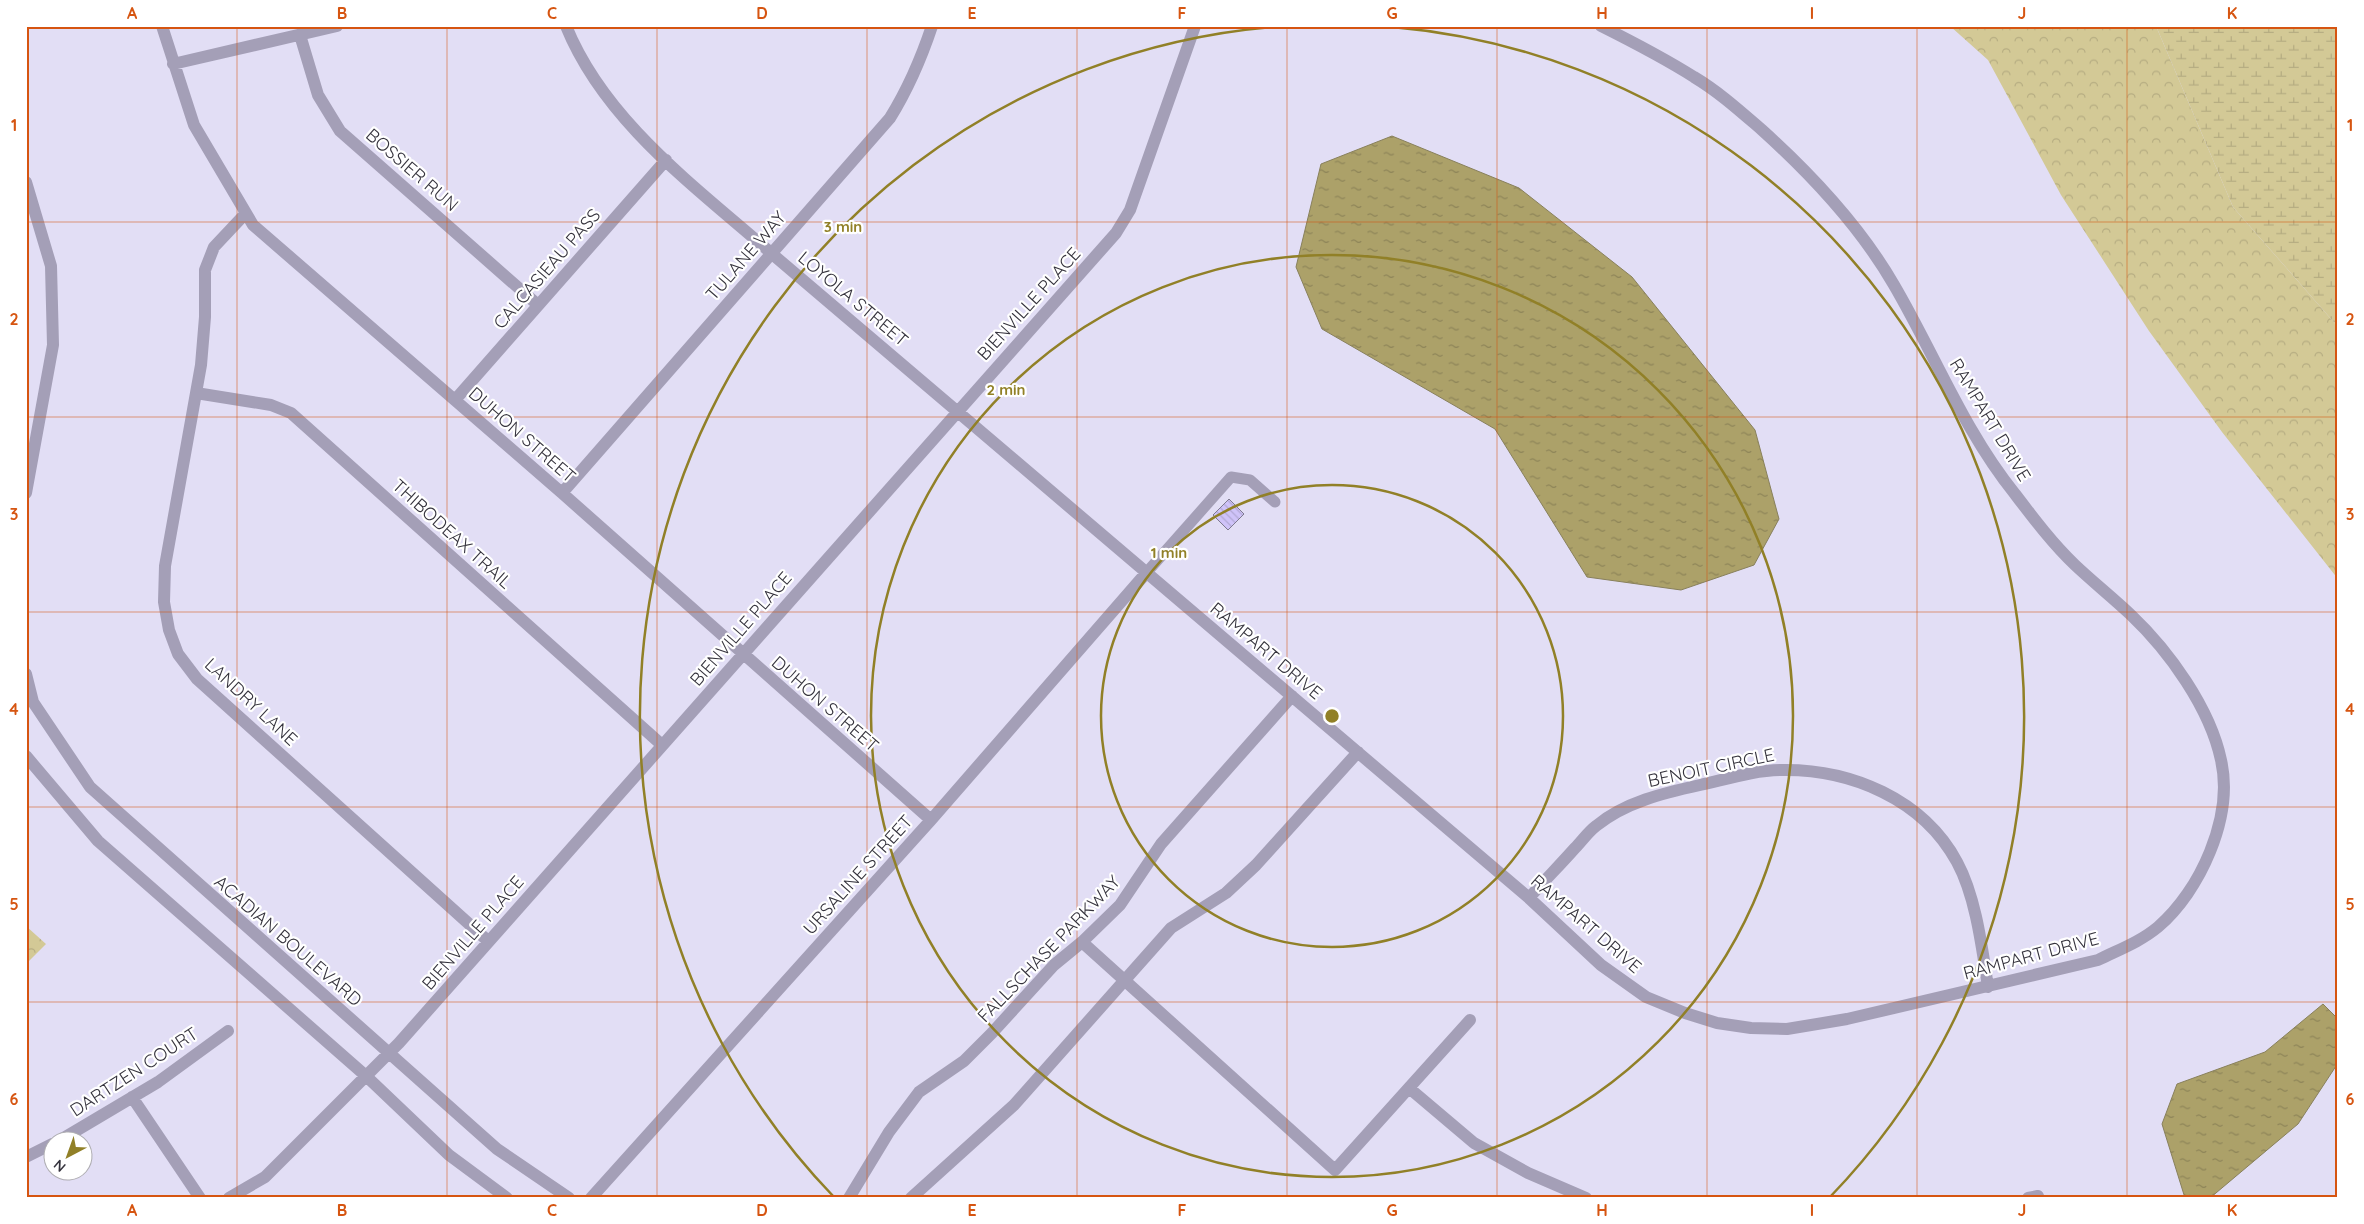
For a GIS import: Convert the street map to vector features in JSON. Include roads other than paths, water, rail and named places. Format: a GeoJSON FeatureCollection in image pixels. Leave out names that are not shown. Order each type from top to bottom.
{"type":"FeatureCollection","features":[{"type":"Feature","properties":{"kind":"street","name":"DUHON STREET"},"geometry":{"type":"LineString","coordinates":[[162,26],[194,125],[253,224],[562,493],[931,820]]}},
{"type":"Feature","properties":{"kind":"street"},"geometry":{"type":"LineString","coordinates":[[173,64],[337,26]]}},
{"type":"Feature","properties":{"kind":"street","name":"LOYOLA STREET"},"geometry":{"type":"LineString","coordinates":[[566,26],[605,96],[666,160],[771,253],[1147,572]]}},
{"type":"Feature","properties":{"kind":"street","name":"TULANE WAY"},"geometry":{"type":"LineString","coordinates":[[562,493],[890,118],[905,94],[920,62],[932,26]]}},
{"type":"Feature","properties":{"kind":"street","name":"BIENVILLE PLACE"},"geometry":{"type":"LineString","coordinates":[[229,1198],[265,1177],[389,1053],[1120,226],[1130,210],[1195,26]]}},
{"type":"Feature","properties":{"kind":"street","name":"RAMPART DRIVE"},"geometry":{"type":"LineString","coordinates":[[1147,572],[1529,898],[1601,966],[1646,997],[1685,1013],[1717,1023],[1751,1028],[1787,1029],[1847,1019],[1988,987],[2098,960],[2132,944],[2157,928],[2186,897],[2213,845],[2224,797],[2222,761],[2206,718],[2185,679],[2164,650],[2132,616],[2074,564],[2011,490],[1983,448],[1895,286],[1842,210],[1788,154],[1728,100],[1695,78],[1601,26]]}},
{"type":"Feature","properties":{"kind":"street","name":"BOSSIER RUN"},"geometry":{"type":"LineString","coordinates":[[300,35],[318,95],[340,130],[538,306]]}},
{"type":"Feature","properties":{"kind":"street","name":"CALCASIEAU PASS"},"geometry":{"type":"LineString","coordinates":[[455,400],[666,160]]}},
{"type":"Feature","properties":{"kind":"street"},"geometry":{"type":"LineString","coordinates":[[26,182],[51,266],[53,344],[26,493]]}},
{"type":"Feature","properties":{"kind":"street","name":"LANDRY LANE"},"geometry":{"type":"LineString","coordinates":[[246,213],[214,247],[205,270],[205,317],[196,393],[165,566],[164,602],[169,630],[178,654],[197,679],[488,941]]}},
{"type":"Feature","properties":{"kind":"street","name":"THIBODEAX TRAIL"},"geometry":{"type":"LineString","coordinates":[[196,393],[271,405],[291,413],[662,745]]}},
{"type":"Feature","properties":{"kind":"street","name":"URSALINE STREET"},"geometry":{"type":"LineString","coordinates":[[591,1198],[931,820],[1147,572]]}},
{"type":"Feature","properties":{"kind":"street","name":"ACADIAN BOULEVARD"},"geometry":{"type":"LineString","coordinates":[[26,674],[33,702],[90,787],[497,1149],[569,1198]]}},
{"type":"Feature","properties":{"kind":"street","name":"FALLSCHASE PARKWAY"},"geometry":{"type":"LineString","coordinates":[[849,1198],[889,1132],[919,1092],[964,1061],[992,1034],[1054,965],[1082,942],[1120,905],[1161,844],[1292,696]]}},
{"type":"Feature","properties":{"kind":"street"},"geometry":{"type":"LineString","coordinates":[[911,1198],[1014,1105],[1171,928],[1226,893],[1256,864],[1358,752]]}},
{"type":"Feature","properties":{"kind":"street"},"geometry":{"type":"LineString","coordinates":[[26,756],[98,841],[366,1076],[449,1155],[507,1198]]}},
{"type":"Feature","properties":{"kind":"street","name":"BENOIT CIRCLE"},"geometry":{"type":"LineString","coordinates":[[1529,898],[1596,826],[1633,804],[1661,793],[1755,773],[1781,770],[1814,771],[1865,783],[1906,804],[1938,834],[1957,863],[1970,897],[1988,987]]}},
{"type":"Feature","properties":{"kind":"street"},"geometry":{"type":"LineString","coordinates":[[1082,942],[1335,1170],[1470,1020]]}},
{"type":"Feature","properties":{"kind":"street","name":"DARTZEN COURT"},"geometry":{"type":"LineString","coordinates":[[74,1132],[158,1082],[228,1031]]}},
{"type":"Feature","properties":{"kind":"street"},"geometry":{"type":"LineString","coordinates":[[1408,1088],[1474,1143],[1528,1173],[1586,1198]]}},
{"type":"Feature","properties":{"kind":"street"},"geometry":{"type":"LineString","coordinates":[[132,1097],[200,1198]]}},
{"type":"Feature","properties":{"kind":"street"},"geometry":{"type":"LineString","coordinates":[[26,1158],[42,1149]]}},
{"type":"Feature","properties":{"kind":"lane"},"geometry":{"type":"LineString","coordinates":[[1147,572],[1231,477],[1250,480],[1275,502]]}},
{"type":"Feature","properties":{"kind":"water"},"geometry":{"type":"Polygon","coordinates":[[[1392,136],[1519,188],[1632,277],[1755,430],[1779,519],[1754,565],[1681,590],[1587,577],[1495,429],[1322,329],[1296,267],[1321,164],[1392,136]]]}},
{"type":"Feature","properties":{"kind":"water"},"geometry":{"type":"Polygon","coordinates":[[[2323,1004],[2338,1019],[2338,1063],[2298,1124],[2210,1198],[2185,1198],[2162,1124],[2177,1084],[2265,1052],[2323,1004]]]}}]}
